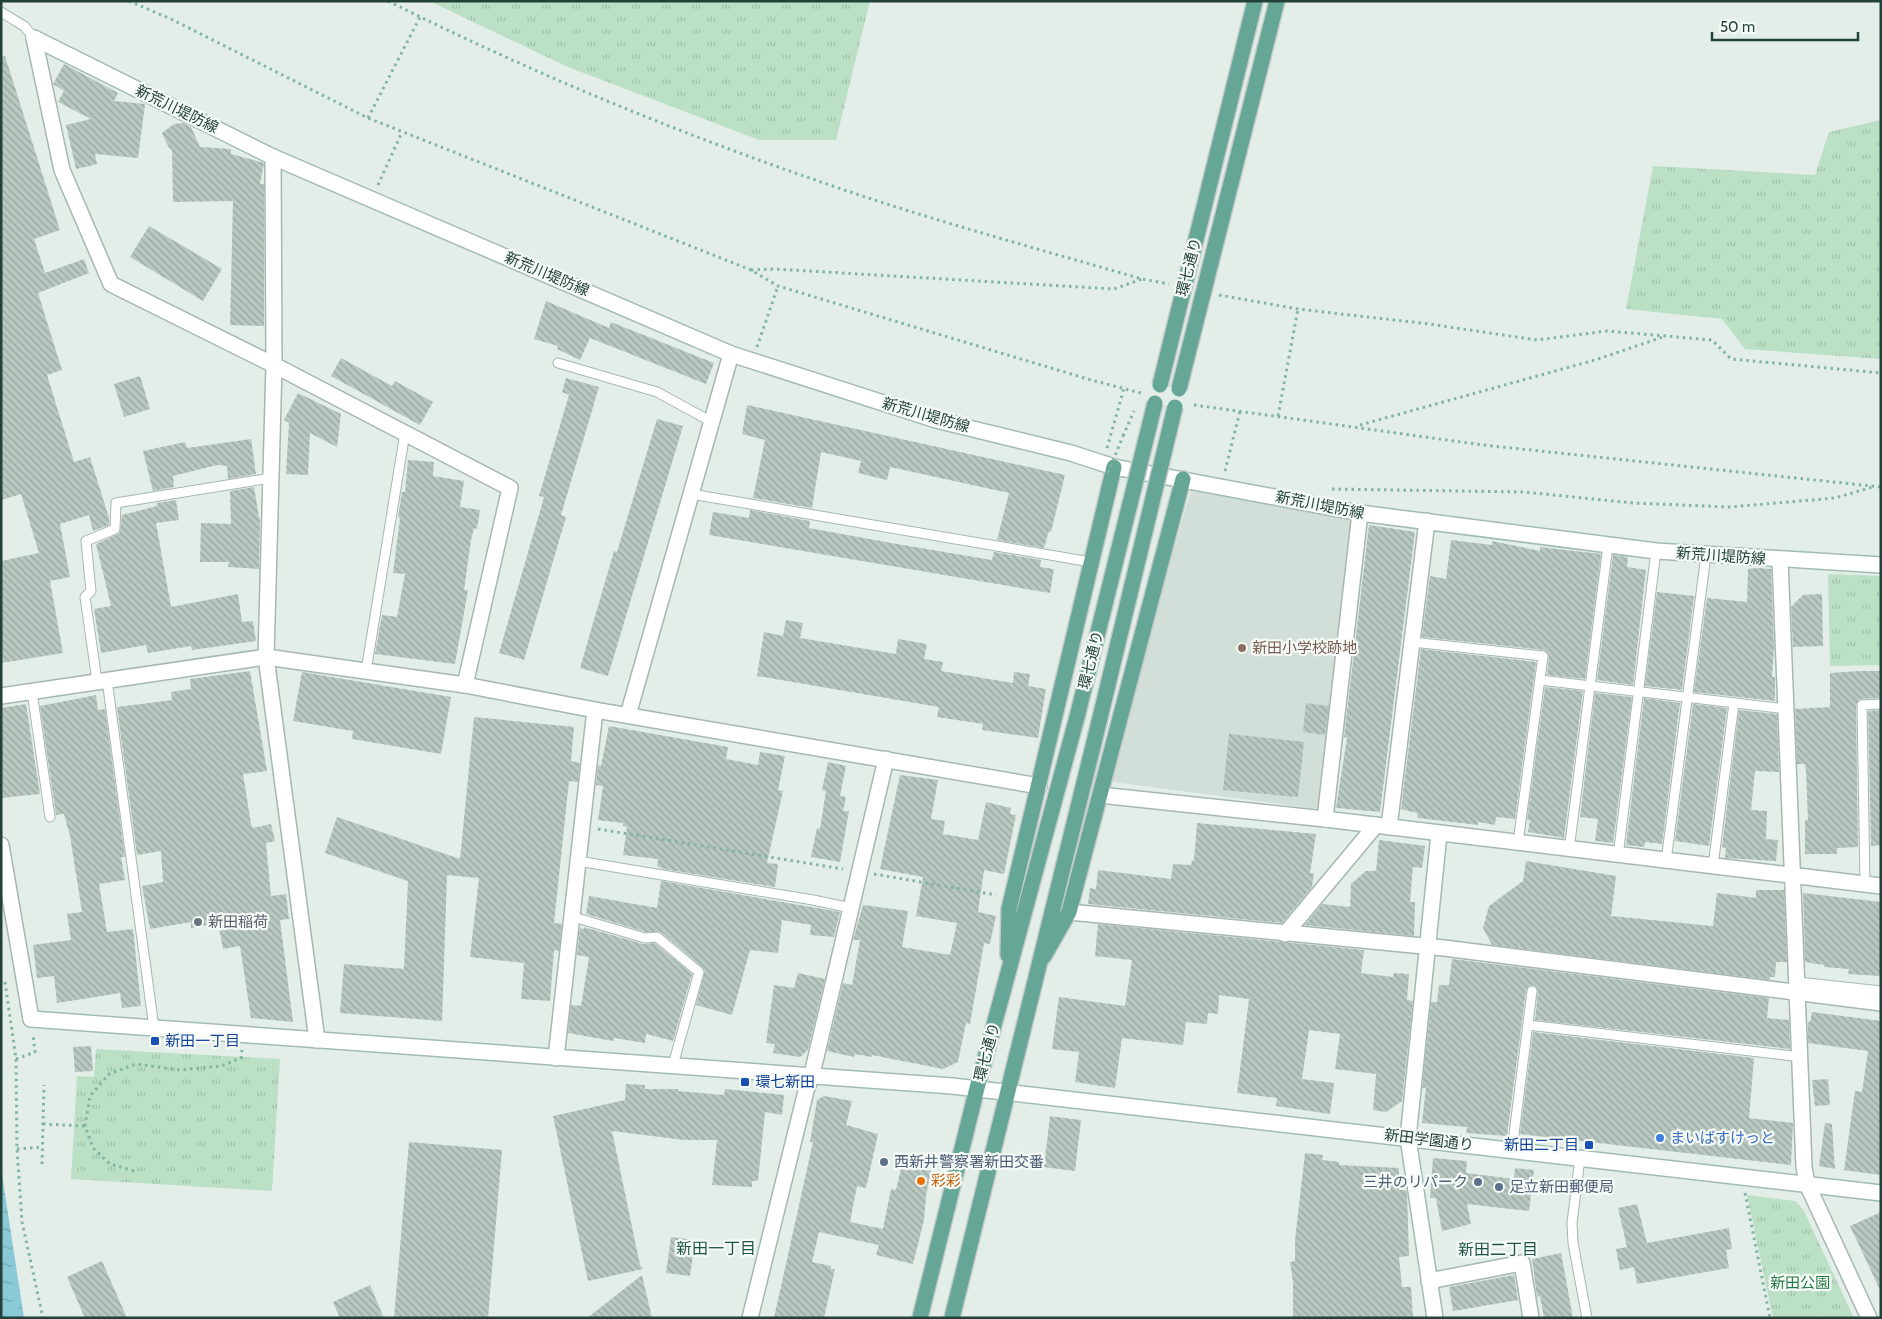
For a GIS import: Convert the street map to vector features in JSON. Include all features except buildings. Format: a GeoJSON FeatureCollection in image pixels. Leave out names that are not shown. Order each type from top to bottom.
{"type":"FeatureCollection","features":[{"type":"Feature","properties":{"kind":"main road","name":"環七通り"},"geometry":{"type":"LineString","coordinates":[[920,1318],[977,1088],[1077,717],[1255,1]]}},
{"type":"Feature","properties":{"kind":"main road","name":"環七通り"},"geometry":{"type":"LineString","coordinates":[[952,1318],[1099,722],[1174,407],[1277,1]]}},
{"type":"Feature","properties":{"kind":"main road"},"geometry":{"type":"LineString","coordinates":[[1009,971],[1009,909],[1039,786],[1108,468]]}},
{"type":"Feature","properties":{"kind":"main road"},"geometry":{"type":"LineString","coordinates":[[1038,966],[1058,935],[1069,912],[1183,479]]}},
{"type":"Feature","properties":{"kind":"street","name":"新荒川堤防線"},"geometry":{"type":"LineString","coordinates":[[34,38],[273,156],[731,354],[936,420],[1071,453],[1108,468],[1183,479],[1360,513],[1656,551],[1881,565]]}},
{"type":"Feature","properties":{"kind":"street"},"geometry":{"type":"LineString","coordinates":[[34,38],[62,170],[111,284],[274,365],[510,488],[465,685]]}},
{"type":"Feature","properties":{"kind":"street"},"geometry":{"type":"LineString","coordinates":[[273,156],[274,365],[266,657],[317,1040]]}},
{"type":"Feature","properties":{"kind":"street"},"geometry":{"type":"LineString","coordinates":[[628,715],[731,354]]}},
{"type":"Feature","properties":{"kind":"street"},"geometry":{"type":"LineString","coordinates":[[1325,819],[1360,513]]}},
{"type":"Feature","properties":{"kind":"street"},"geometry":{"type":"LineString","coordinates":[[1285,934],[1383,826],[1412,642],[1427,522]]}},
{"type":"Feature","properties":{"kind":"street"},"geometry":{"type":"LineString","coordinates":[[1780,560],[1788,709],[1804,1167],[1807,1184],[1869,1318]]}},
{"type":"Feature","properties":{"kind":"street"},"geometry":{"type":"LineString","coordinates":[[1,696],[266,657],[465,685],[595,710],[1039,786]]}},
{"type":"Feature","properties":{"kind":"street"},"geometry":{"type":"LineString","coordinates":[[556,1058],[570,916],[595,710]]}},
{"type":"Feature","properties":{"kind":"street"},"geometry":{"type":"LineString","coordinates":[[750,1318],[806,1091],[812,1074],[886,759]]}},
{"type":"Feature","properties":{"kind":"street"},"geometry":{"type":"LineString","coordinates":[[1100,796],[1325,819],[1618,856],[1881,886]]}},
{"type":"Feature","properties":{"kind":"street"},"geometry":{"type":"LineString","coordinates":[[1435,1318],[1408,1138],[1439,834]]}},
{"type":"Feature","properties":{"kind":"street"},"geometry":{"type":"LineString","coordinates":[[1,845],[31,1019]]}},
{"type":"Feature","properties":{"kind":"street"},"geometry":{"type":"LineString","coordinates":[[1069,912],[1426,947],[1799,988],[1881,1003]]}},
{"type":"Feature","properties":{"kind":"street","name":"新田学園通り"},"geometry":{"type":"LineString","coordinates":[[31,1019],[556,1058],[812,1074],[977,1088],[1881,1193]]}},
{"type":"Feature","properties":{"kind":"street"},"geometry":{"type":"LineString","coordinates":[[1429,1281],[1522,1263],[1531,1318]]}},
{"type":"Feature","properties":{"kind":"lane"},"geometry":{"type":"LineString","coordinates":[[1,12],[24,26],[34,38]]}},
{"type":"Feature","properties":{"kind":"lane"},"geometry":{"type":"LineString","coordinates":[[558,363],[657,392],[712,422]]}},
{"type":"Feature","properties":{"kind":"lane"},"geometry":{"type":"LineString","coordinates":[[366,671],[405,433]]}},
{"type":"Feature","properties":{"kind":"lane"},"geometry":{"type":"LineString","coordinates":[[154,1028],[102,680],[85,597],[91,591],[86,541],[115,529],[116,503],[271,478]]}},
{"type":"Feature","properties":{"kind":"lane"},"geometry":{"type":"LineString","coordinates":[[691,494],[1085,561]]}},
{"type":"Feature","properties":{"kind":"lane"},"geometry":{"type":"LineString","coordinates":[[1569,850],[1608,546]]}},
{"type":"Feature","properties":{"kind":"lane"},"geometry":{"type":"LineString","coordinates":[[1618,856],[1656,551]]}},
{"type":"Feature","properties":{"kind":"lane"},"geometry":{"type":"LineString","coordinates":[[1666,861],[1689,697],[1706,555]]}},
{"type":"Feature","properties":{"kind":"lane"},"geometry":{"type":"LineString","coordinates":[[1412,642],[1543,656],[1518,843]]}},
{"type":"Feature","properties":{"kind":"lane"},"geometry":{"type":"LineString","coordinates":[[1540,680],[1788,709]]}},
{"type":"Feature","properties":{"kind":"lane"},"geometry":{"type":"LineString","coordinates":[[32,692],[50,817]]}},
{"type":"Feature","properties":{"kind":"lane"},"geometry":{"type":"LineString","coordinates":[[1714,866],[1734,703]]}},
{"type":"Feature","properties":{"kind":"lane"},"geometry":{"type":"LineString","coordinates":[[1865,884],[1862,705],[1881,704]]}},
{"type":"Feature","properties":{"kind":"lane"},"geometry":{"type":"LineString","coordinates":[[578,861],[814,900],[850,908]]}},
{"type":"Feature","properties":{"kind":"lane"},"geometry":{"type":"LineString","coordinates":[[570,916],[645,938],[657,937],[699,972],[673,1065]]}},
{"type":"Feature","properties":{"kind":"lane"},"geometry":{"type":"LineString","coordinates":[[1799,988],[1881,991]]}},
{"type":"Feature","properties":{"kind":"lane"},"geometry":{"type":"LineString","coordinates":[[1512,1150],[1532,991]]}},
{"type":"Feature","properties":{"kind":"lane"},"geometry":{"type":"LineString","coordinates":[[1528,1025],[1801,1057]]}},
{"type":"Feature","properties":{"kind":"lane"},"geometry":{"type":"LineString","coordinates":[[1580,1158],[1572,1223],[1573,1243],[1587,1318]]}},
{"type":"Feature","properties":{"kind":"path"},"geometry":{"type":"LineString","coordinates":[[129,1],[173,20],[368,118],[751,270],[778,286],[1141,393],[1138,401]]}},
{"type":"Feature","properties":{"kind":"path"},"geometry":{"type":"LineString","coordinates":[[388,1],[493,52],[698,138],[821,182],[984,233],[1142,279],[1170,285]]}},
{"type":"Feature","properties":{"kind":"path"},"geometry":{"type":"LineString","coordinates":[[368,118],[420,17]]}},
{"type":"Feature","properties":{"kind":"path"},"geometry":{"type":"LineString","coordinates":[[372,199],[402,132]]}},
{"type":"Feature","properties":{"kind":"path"},"geometry":{"type":"LineString","coordinates":[[751,270],[784,269],[1114,289],[1142,279]]}},
{"type":"Feature","properties":{"kind":"path"},"geometry":{"type":"LineString","coordinates":[[752,361],[778,286]]}},
{"type":"Feature","properties":{"kind":"path"},"geometry":{"type":"LineString","coordinates":[[1217,294],[1298,309],[1420,323],[1537,340],[1607,330],[1712,340],[1731,359],[1881,373]]}},
{"type":"Feature","properties":{"kind":"path"},"geometry":{"type":"LineString","coordinates":[[1278,416],[1298,309]]}},
{"type":"Feature","properties":{"kind":"path"},"geometry":{"type":"LineString","coordinates":[[1357,426],[1595,360],[1667,336]]}},
{"type":"Feature","properties":{"kind":"path"},"geometry":{"type":"LineString","coordinates":[[1108,468],[1124,388]]}},
{"type":"Feature","properties":{"kind":"path"},"geometry":{"type":"LineString","coordinates":[[1194,405],[1357,426],[1483,445],[1879,486]]}},
{"type":"Feature","properties":{"kind":"path"},"geometry":{"type":"LineString","coordinates":[[1108,468],[1134,410]]}},
{"type":"Feature","properties":{"kind":"path"},"geometry":{"type":"LineString","coordinates":[[1221,486],[1240,411]]}},
{"type":"Feature","properties":{"kind":"path"},"geometry":{"type":"LineString","coordinates":[[1326,489],[1524,492],[1632,503],[1730,507],[1835,498],[1879,486]]}},
{"type":"Feature","properties":{"kind":"path"},"geometry":{"type":"LineString","coordinates":[[582,826],[1006,896]]}},
{"type":"Feature","properties":{"kind":"path"},"geometry":{"type":"LineString","coordinates":[[4,973],[16,1059],[16,1149],[22,1222],[43,1318]]}},
{"type":"Feature","properties":{"kind":"path"},"geometry":{"type":"LineString","coordinates":[[16,1059],[35,1052],[31,1019]]}},
{"type":"Feature","properties":{"kind":"path"},"geometry":{"type":"LineString","coordinates":[[134,1171],[110,1164],[93,1148],[85,1126],[90,1096],[109,1074],[136,1064],[180,1070],[220,1066],[241,1058],[242,1047]]}},
{"type":"Feature","properties":{"kind":"path"},"geometry":{"type":"LineString","coordinates":[[42,1164],[44,1084]]}},
{"type":"Feature","properties":{"kind":"path"},"geometry":{"type":"LineString","coordinates":[[43,1124],[85,1126]]}},
{"type":"Feature","properties":{"kind":"path"},"geometry":{"type":"LineString","coordinates":[[16,1149],[42,1147]]}},
{"type":"Feature","properties":{"kind":"path"},"geometry":{"type":"LineString","coordinates":[[1744,1190],[1770,1318]]}},
{"type":"Feature","properties":{"kind":"shaded area","name":"新田小学校跡地"},"geometry":{"type":"Polygon","coordinates":[[[1199,488],[1351,514],[1355,522],[1319,809],[1113,782],[1109,775],[1191,490],[1199,488]]]}},
{"type":"Feature","properties":{"kind":"green space"},"geometry":{"type":"Polygon","coordinates":[[[429,1],[870,1],[836,140],[759,140],[568,67],[429,1]]]}},
{"type":"Feature","properties":{"kind":"green space"},"geometry":{"type":"Polygon","coordinates":[[[1881,120],[1881,359],[1745,349],[1722,319],[1626,309],[1653,166],[1815,175],[1829,132],[1881,120]]]}},
{"type":"Feature","properties":{"kind":"green space"},"geometry":{"type":"Polygon","coordinates":[[[1828,574],[1881,576],[1881,665],[1830,666],[1828,574]]]}},
{"type":"Feature","properties":{"kind":"green space"},"geometry":{"type":"Polygon","coordinates":[[[96,1049],[280,1059],[272,1191],[71,1179],[77,1076],[94,1077],[96,1049]]]}},
{"type":"Feature","properties":{"kind":"green space","name":"新田公園"},"geometry":{"type":"Polygon","coordinates":[[[1747,1195],[1795,1201],[1803,1209],[1854,1318],[1773,1318],[1747,1195]]]}},
{"type":"Feature","properties":{"kind":"water"},"geometry":{"type":"Polygon","coordinates":[[[1,1168],[24,1318],[1,1318],[1,1168]]]}},
{"type":"Feature","properties":{"kind":"place","name":"新田小学校跡地"},"geometry":{"type":"Point","coordinates":[1242,648]}},
{"type":"Feature","properties":{"kind":"place","name":"新田稲荷"},"geometry":{"type":"Point","coordinates":[198,922]}},
{"type":"Feature","properties":{"kind":"place","name":"新田一丁目"},"geometry":{"type":"Point","coordinates":[155,1041]}},
{"type":"Feature","properties":{"kind":"place","name":"環七新田"},"geometry":{"type":"Point","coordinates":[745,1082]}},
{"type":"Feature","properties":{"kind":"place","name":"まいばすけっと"},"geometry":{"type":"Point","coordinates":[1660,1138]}},
{"type":"Feature","properties":{"kind":"place","name":"新田二丁目"},"geometry":{"type":"Point","coordinates":[1589,1145]}},
{"type":"Feature","properties":{"kind":"place","name":"西新井警察署新田交番"},"geometry":{"type":"Point","coordinates":[884,1162]}},
{"type":"Feature","properties":{"kind":"place","name":"彩彩"},"geometry":{"type":"Point","coordinates":[921,1181]}},
{"type":"Feature","properties":{"kind":"place","name":"三井のリパーク"},"geometry":{"type":"Point","coordinates":[1478,1182]}},
{"type":"Feature","properties":{"kind":"place","name":"足立新田郵便局"},"geometry":{"type":"Point","coordinates":[1499,1187]}},
{"type":"Feature","properties":{"kind":"district","name":"新田一丁目"},"geometry":{"type":"Point","coordinates":[716,1248]}},
{"type":"Feature","properties":{"kind":"district","name":"新田二丁目"},"geometry":{"type":"Point","coordinates":[1498,1249]}}]}
